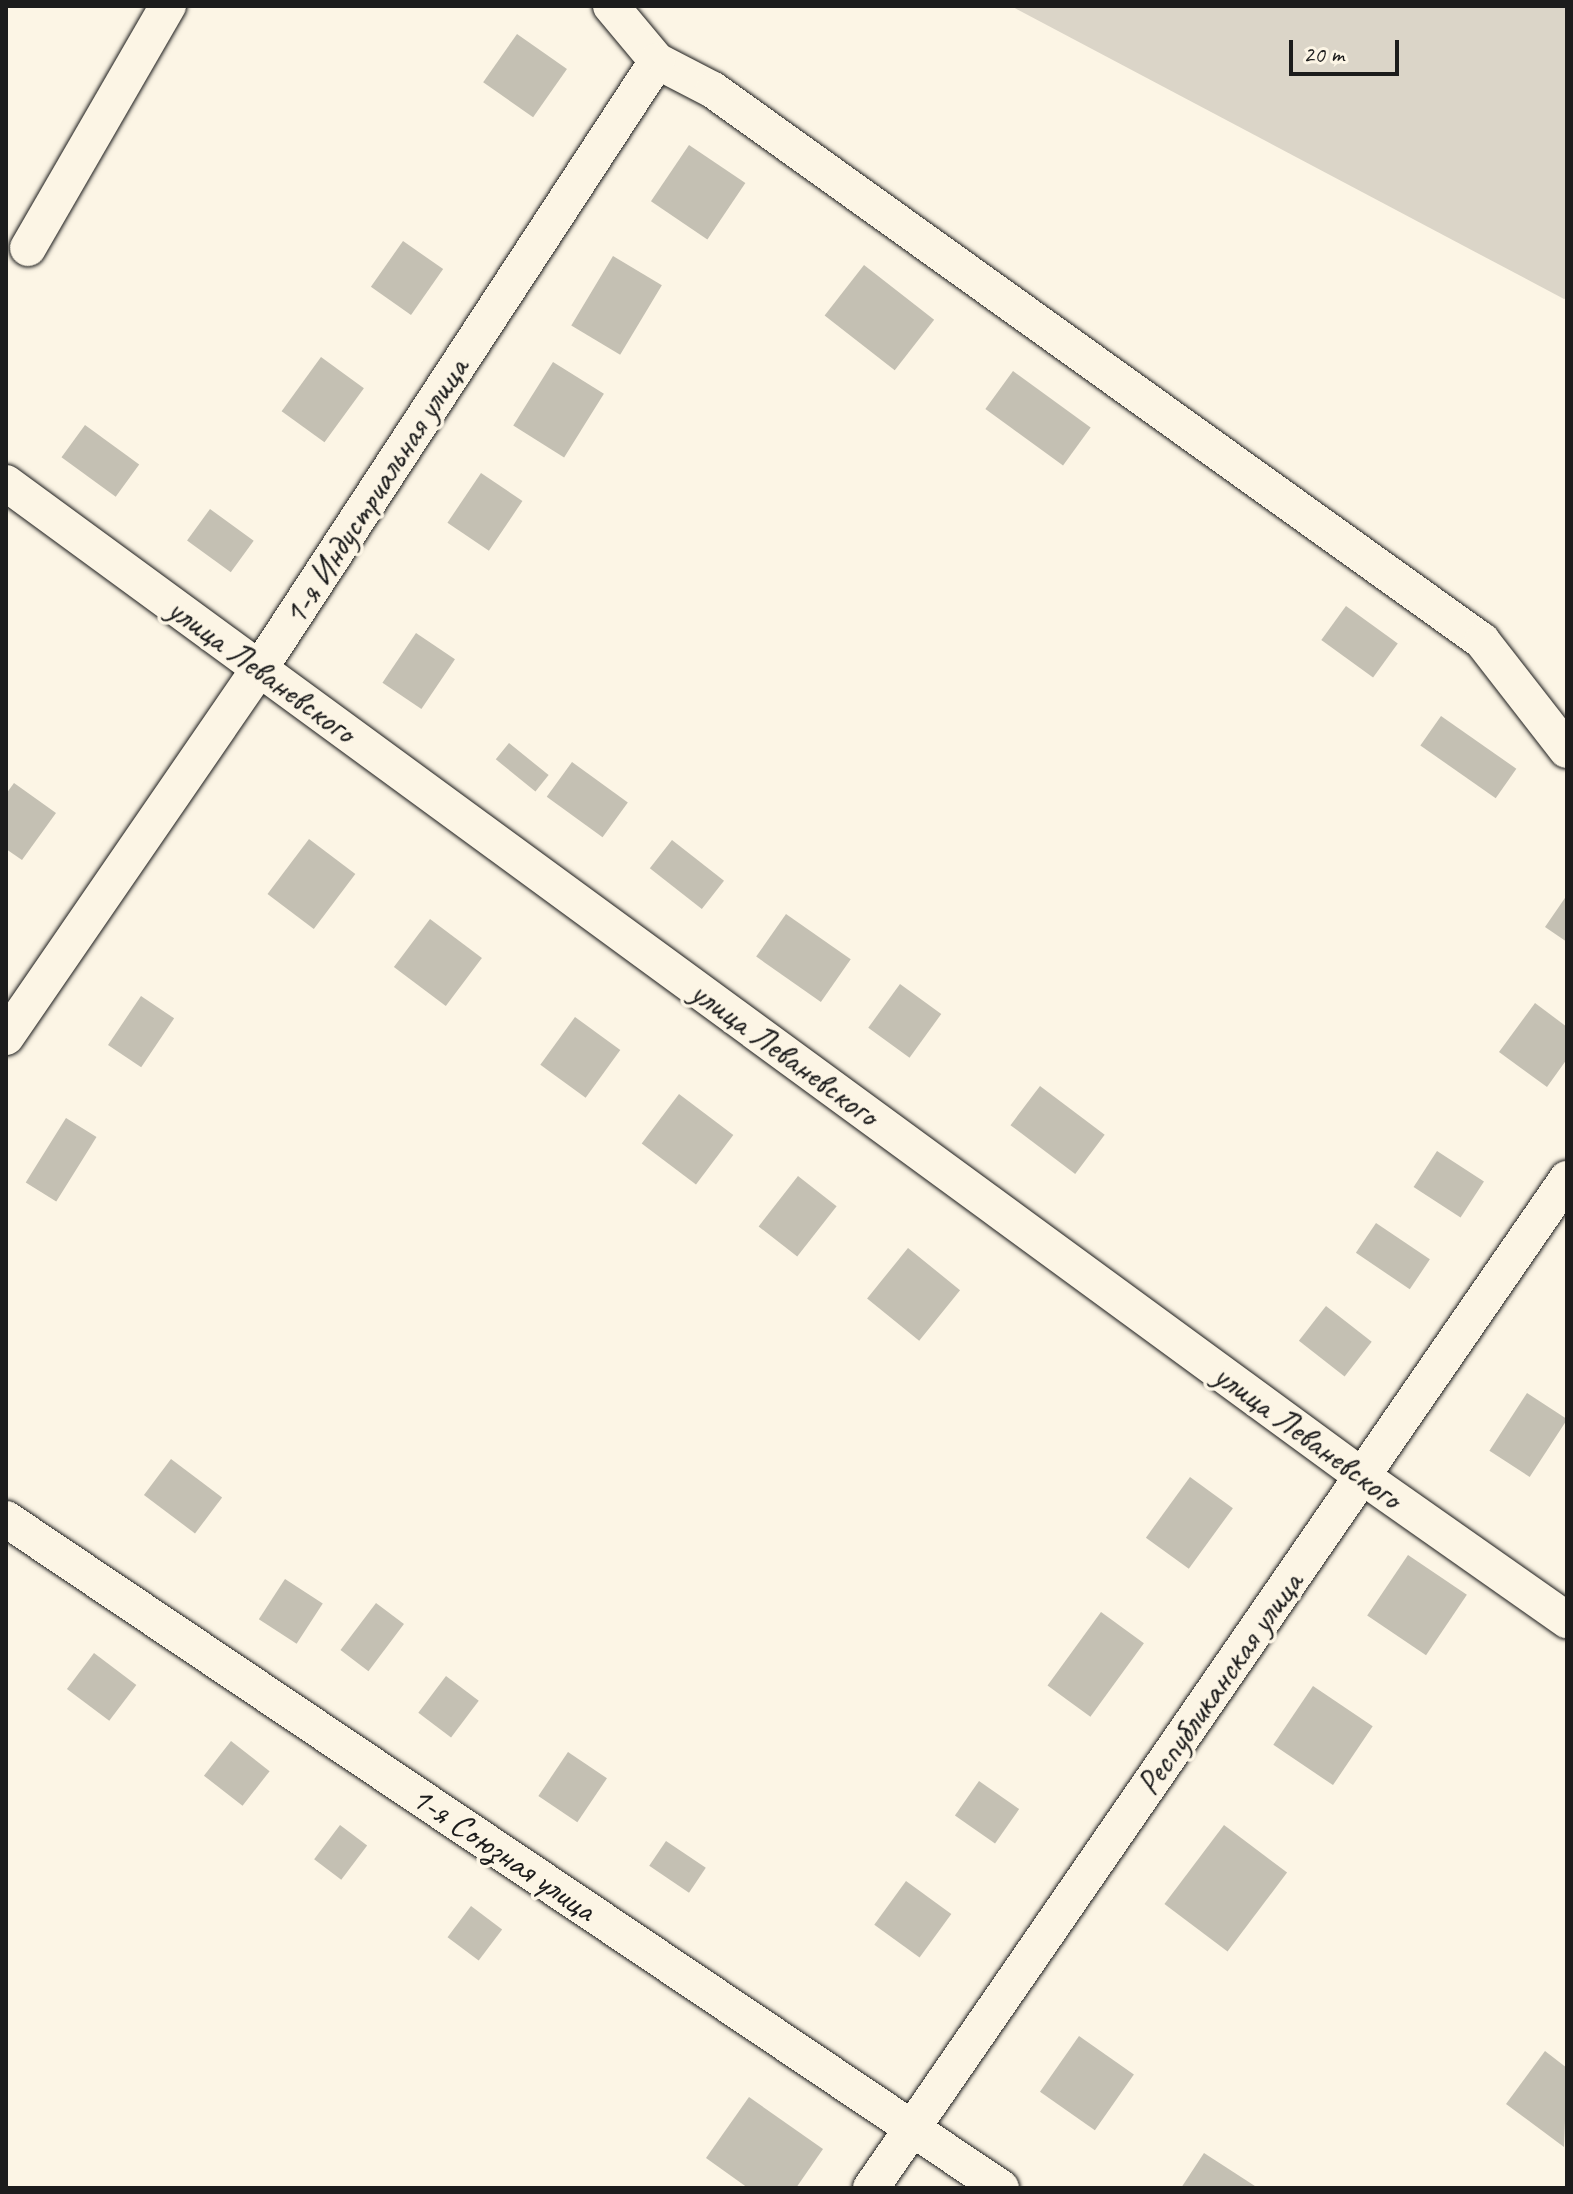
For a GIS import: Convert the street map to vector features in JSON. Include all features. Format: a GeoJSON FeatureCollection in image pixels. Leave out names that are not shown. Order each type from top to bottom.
{"type":"FeatureCollection","features":[{"type":"Feature","properties":{"kind":"street"},"geometry":{"type":"LineString","coordinates":[[28,248],[168,6]]}},
{"type":"Feature","properties":{"kind":"street"},"geometry":{"type":"LineString","coordinates":[[611,6],[657,61],[713,90],[1482,641],[1567,750]]}},
{"type":"Feature","properties":{"kind":"street","name":"1-я Индустриальная улица"},"geometry":{"type":"LineString","coordinates":[[6,1037],[260,668],[657,61]]}},
{"type":"Feature","properties":{"kind":"street","name":"улица Леваневского"},"geometry":{"type":"LineString","coordinates":[[6,483],[1362,1476],[1567,1620]]}},
{"type":"Feature","properties":{"kind":"street","name":"Республиканская улица"},"geometry":{"type":"LineString","coordinates":[[871,2188],[1567,1179]]}},
{"type":"Feature","properties":{"kind":"street","name":"1-я Союзная улица"},"geometry":{"type":"LineString","coordinates":[[6,1519],[1001,2188]]}},
{"type":"Feature","properties":{"kind":"shaded area"},"geometry":{"type":"Polygon","coordinates":[[[1011,6],[1567,6],[1567,298],[1564,299],[1011,6]]]}},
{"type":"Feature","properties":{"kind":"building"},"geometry":{"type":"Polygon","coordinates":[[[517,34],[567,69],[533,117],[483,82],[517,34]]]}},
{"type":"Feature","properties":{"kind":"building"},"geometry":{"type":"Polygon","coordinates":[[[689,145],[745,183],[707,239],[651,201],[689,145]]]}},
{"type":"Feature","properties":{"kind":"building"},"geometry":{"type":"Polygon","coordinates":[[[403,241],[443,269],[411,315],[371,287],[403,241]]]}},
{"type":"Feature","properties":{"kind":"building"},"geometry":{"type":"Polygon","coordinates":[[[613,256],[662,285],[620,355],[571,325],[613,256]]]}},
{"type":"Feature","properties":{"kind":"building"},"geometry":{"type":"Polygon","coordinates":[[[864,265],[934,320],[895,370],[825,315],[864,265]]]}},
{"type":"Feature","properties":{"kind":"building"},"geometry":{"type":"Polygon","coordinates":[[[321,357],[364,388],[324,442],[282,411],[321,357]]]}},
{"type":"Feature","properties":{"kind":"building"},"geometry":{"type":"Polygon","coordinates":[[[553,362],[604,394],[564,457],[513,426],[553,362]]]}},
{"type":"Feature","properties":{"kind":"building"},"geometry":{"type":"Polygon","coordinates":[[[1013,371],[1091,427],[1063,465],[985,409],[1013,371]]]}},
{"type":"Feature","properties":{"kind":"building"},"geometry":{"type":"Polygon","coordinates":[[[85,425],[139,464],[116,497],[61,457],[85,425]]]}},
{"type":"Feature","properties":{"kind":"building"},"geometry":{"type":"Polygon","coordinates":[[[481,473],[522,501],[489,551],[447,523],[481,473]]]}},
{"type":"Feature","properties":{"kind":"building"},"geometry":{"type":"Polygon","coordinates":[[[210,509],[254,541],[231,572],[187,541],[210,509]]]}},
{"type":"Feature","properties":{"kind":"building"},"geometry":{"type":"Polygon","coordinates":[[[1346,606],[1398,644],[1373,678],[1321,640],[1346,606]]]}},
{"type":"Feature","properties":{"kind":"building"},"geometry":{"type":"Polygon","coordinates":[[[416,633],[455,659],[421,709],[382,683],[416,633]]]}},
{"type":"Feature","properties":{"kind":"building"},"geometry":{"type":"Polygon","coordinates":[[[1441,716],[1516,769],[1496,798],[1420,745],[1441,716]]]}},
{"type":"Feature","properties":{"kind":"building"},"geometry":{"type":"Polygon","coordinates":[[[509,743],[549,775],[535,791],[496,759],[509,743]]]}},
{"type":"Feature","properties":{"kind":"building"},"geometry":{"type":"Polygon","coordinates":[[[572,762],[628,803],[603,837],[547,797],[572,762]]]}},
{"type":"Feature","properties":{"kind":"building"},"geometry":{"type":"Polygon","coordinates":[[[14,783],[56,813],[22,860],[6,849],[6,794],[14,783]]]}},
{"type":"Feature","properties":{"kind":"building"},"geometry":{"type":"Polygon","coordinates":[[[309,839],[355,874],[314,929],[267,894],[309,839]]]}},
{"type":"Feature","properties":{"kind":"building"},"geometry":{"type":"Polygon","coordinates":[[[672,840],[724,881],[702,909],[650,868],[672,840]]]}},
{"type":"Feature","properties":{"kind":"building"},"geometry":{"type":"Polygon","coordinates":[[[1567,895],[1567,942],[1545,927],[1567,895]]]}},
{"type":"Feature","properties":{"kind":"building"},"geometry":{"type":"Polygon","coordinates":[[[786,914],[851,959],[821,1002],[756,957],[786,914]]]}},
{"type":"Feature","properties":{"kind":"building"},"geometry":{"type":"Polygon","coordinates":[[[430,919],[482,958],[446,1006],[394,967],[430,919]]]}},
{"type":"Feature","properties":{"kind":"building"},"geometry":{"type":"Polygon","coordinates":[[[900,984],[941,1014],[910,1058],[868,1028],[900,984]]]}},
{"type":"Feature","properties":{"kind":"building"},"geometry":{"type":"Polygon","coordinates":[[[141,996],[174,1018],[141,1067],[108,1045],[141,996]]]}},
{"type":"Feature","properties":{"kind":"building"},"geometry":{"type":"Polygon","coordinates":[[[1535,1003],[1567,1027],[1567,1059],[1547,1087],[1499,1052],[1535,1003]]]}},
{"type":"Feature","properties":{"kind":"building"},"geometry":{"type":"Polygon","coordinates":[[[575,1017],[620,1050],[586,1098],[540,1065],[575,1017]]]}},
{"type":"Feature","properties":{"kind":"building"},"geometry":{"type":"Polygon","coordinates":[[[1040,1086],[1105,1135],[1075,1174],[1011,1125],[1040,1086]]]}},
{"type":"Feature","properties":{"kind":"building"},"geometry":{"type":"Polygon","coordinates":[[[679,1094],[733,1135],[696,1184],[642,1144],[679,1094]]]}},
{"type":"Feature","properties":{"kind":"building"},"geometry":{"type":"Polygon","coordinates":[[[66,1118],[97,1137],[56,1202],[26,1182],[66,1118]]]}},
{"type":"Feature","properties":{"kind":"building"},"geometry":{"type":"Polygon","coordinates":[[[1437,1151],[1484,1181],[1461,1218],[1414,1187],[1437,1151]]]}},
{"type":"Feature","properties":{"kind":"building"},"geometry":{"type":"Polygon","coordinates":[[[798,1176],[837,1206],[797,1257],[759,1226],[798,1176]]]}},
{"type":"Feature","properties":{"kind":"building"},"geometry":{"type":"Polygon","coordinates":[[[1376,1223],[1430,1259],[1410,1289],[1356,1253],[1376,1223]]]}},
{"type":"Feature","properties":{"kind":"building"},"geometry":{"type":"Polygon","coordinates":[[[908,1248],[960,1290],[919,1341],[867,1299],[908,1248]]]}},
{"type":"Feature","properties":{"kind":"building"},"geometry":{"type":"Polygon","coordinates":[[[1326,1306],[1372,1342],[1345,1376],[1299,1341],[1326,1306]]]}},
{"type":"Feature","properties":{"kind":"building"},"geometry":{"type":"Polygon","coordinates":[[[1527,1393],[1567,1419],[1530,1477],[1489,1451],[1527,1393]]]}},
{"type":"Feature","properties":{"kind":"building"},"geometry":{"type":"Polygon","coordinates":[[[171,1459],[222,1498],[195,1533],[144,1495],[171,1459]]]}},
{"type":"Feature","properties":{"kind":"building"},"geometry":{"type":"Polygon","coordinates":[[[1190,1477],[1233,1508],[1189,1569],[1146,1538],[1190,1477]]]}},
{"type":"Feature","properties":{"kind":"building"},"geometry":{"type":"Polygon","coordinates":[[[1408,1555],[1467,1595],[1426,1655],[1367,1616],[1408,1555]]]}},
{"type":"Feature","properties":{"kind":"building"},"geometry":{"type":"Polygon","coordinates":[[[285,1579],[323,1604],[297,1644],[259,1619],[285,1579]]]}},
{"type":"Feature","properties":{"kind":"building"},"geometry":{"type":"Polygon","coordinates":[[[376,1603],[404,1624],[368,1671],[340,1650],[376,1603]]]}},
{"type":"Feature","properties":{"kind":"building"},"geometry":{"type":"Polygon","coordinates":[[[1101,1612],[1144,1643],[1090,1717],[1048,1686],[1101,1612]]]}},
{"type":"Feature","properties":{"kind":"building"},"geometry":{"type":"Polygon","coordinates":[[[94,1653],[136,1685],[109,1721],[67,1689],[94,1653]]]}},
{"type":"Feature","properties":{"kind":"building"},"geometry":{"type":"Polygon","coordinates":[[[446,1676],[479,1701],[451,1737],[418,1713],[446,1676]]]}},
{"type":"Feature","properties":{"kind":"building"},"geometry":{"type":"Polygon","coordinates":[[[1313,1686],[1373,1726],[1333,1785],[1273,1745],[1313,1686]]]}},
{"type":"Feature","properties":{"kind":"building"},"geometry":{"type":"Polygon","coordinates":[[[231,1741],[270,1771],[243,1806],[204,1776],[231,1741]]]}},
{"type":"Feature","properties":{"kind":"building"},"geometry":{"type":"Polygon","coordinates":[[[568,1752],[607,1778],[577,1822],[538,1796],[568,1752]]]}},
{"type":"Feature","properties":{"kind":"building"},"geometry":{"type":"Polygon","coordinates":[[[979,1781],[1019,1809],[995,1844],[955,1815],[979,1781]]]}},
{"type":"Feature","properties":{"kind":"building"},"geometry":{"type":"Polygon","coordinates":[[[340,1825],[367,1845],[341,1880],[314,1859],[340,1825]]]}},
{"type":"Feature","properties":{"kind":"building"},"geometry":{"type":"Polygon","coordinates":[[[1224,1825],[1287,1873],[1228,1952],[1164,1904],[1224,1825]]]}},
{"type":"Feature","properties":{"kind":"building"},"geometry":{"type":"Polygon","coordinates":[[[666,1841],[706,1868],[689,1893],[649,1866],[666,1841]]]}},
{"type":"Feature","properties":{"kind":"building"},"geometry":{"type":"Polygon","coordinates":[[[906,1881],[951,1914],[920,1958],[874,1925],[906,1881]]]}},
{"type":"Feature","properties":{"kind":"building"},"geometry":{"type":"Polygon","coordinates":[[[471,1906],[502,1929],[479,1961],[448,1937],[471,1906]]]}},
{"type":"Feature","properties":{"kind":"building"},"geometry":{"type":"Polygon","coordinates":[[[1079,2036],[1134,2074],[1095,2130],[1040,2092],[1079,2036]]]}},
{"type":"Feature","properties":{"kind":"building"},"geometry":{"type":"Polygon","coordinates":[[[1545,2051],[1567,2068],[1564,2147],[1506,2104],[1545,2051]]]}},
{"type":"Feature","properties":{"kind":"building"},"geometry":{"type":"Polygon","coordinates":[[[749,2097],[823,2149],[796,2188],[748,2188],[706,2158],[749,2097]]]}},
{"type":"Feature","properties":{"kind":"building"},"geometry":{"type":"Polygon","coordinates":[[[1204,2153],[1258,2188],[1181,2188],[1204,2153]]]}}]}
